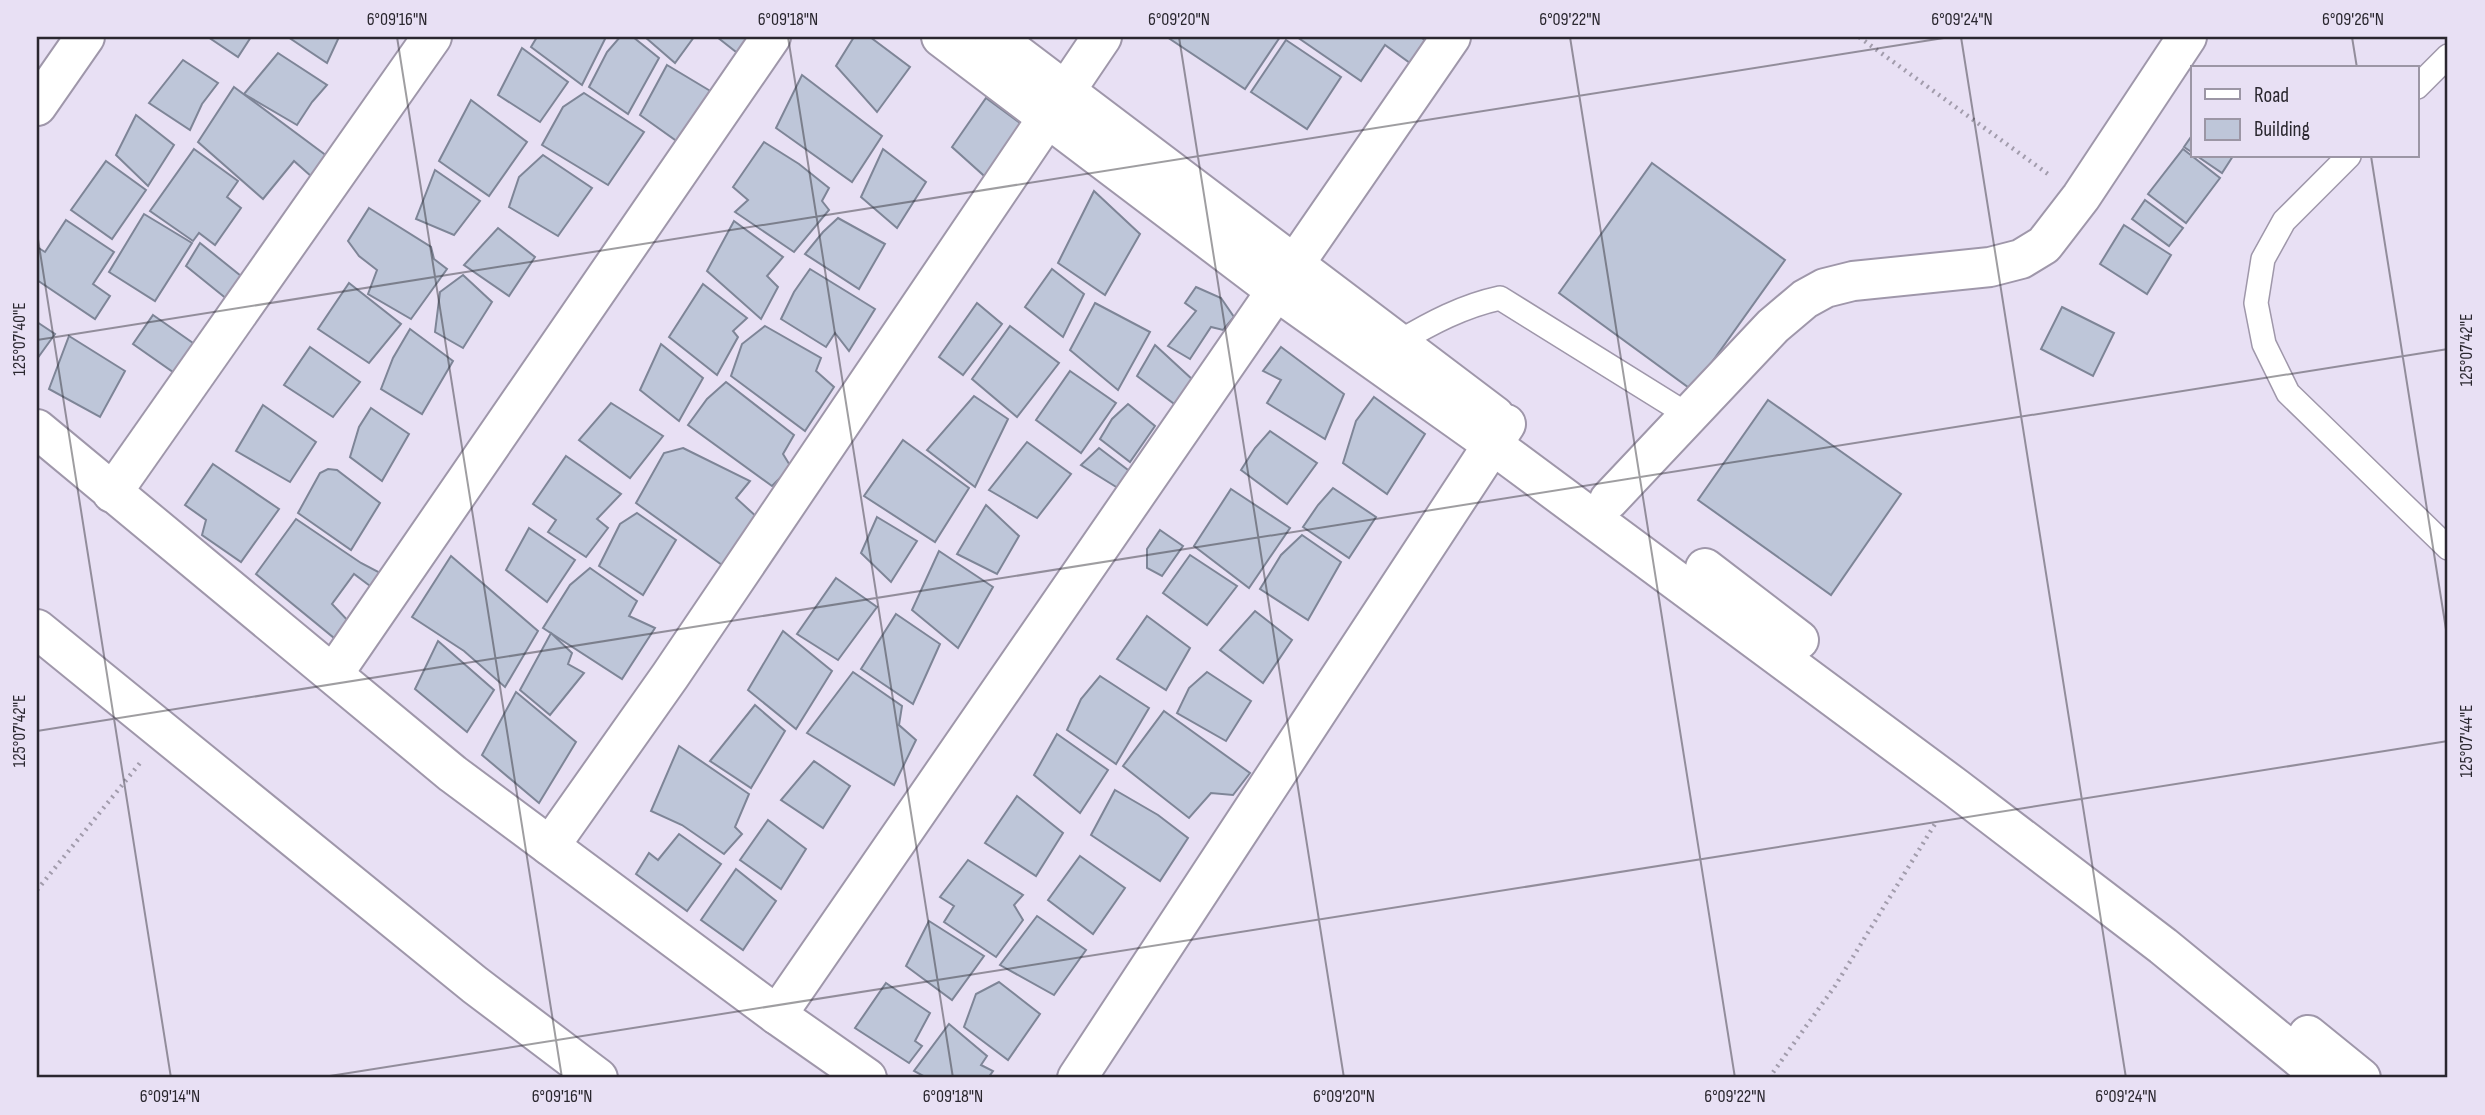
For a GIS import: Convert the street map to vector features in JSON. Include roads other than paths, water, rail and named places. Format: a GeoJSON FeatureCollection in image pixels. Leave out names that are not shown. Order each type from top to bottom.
{"type":"FeatureCollection","features":[{"type":"Feature","properties":{"kind":"street"},"geometry":{"type":"LineString","coordinates":[[37,106],[85,37]]}},
{"type":"Feature","properties":{"kind":"street"},"geometry":{"type":"LineString","coordinates":[[112,493],[432,37]]}},
{"type":"Feature","properties":{"kind":"street"},"geometry":{"type":"LineString","coordinates":[[334,673],[771,37]]}},
{"type":"Feature","properties":{"kind":"street"},"geometry":{"type":"LineString","coordinates":[[942,37],[1057,103],[1284,276],[1746,615],[1961,781],[2361,1078]]}},
{"type":"Feature","properties":{"kind":"street"},"geometry":{"type":"LineString","coordinates":[[994,37],[1057,103]]}},
{"type":"Feature","properties":{"kind":"street"},"geometry":{"type":"LineString","coordinates":[[550,846],[686,654],[1102,37]]}},
{"type":"Feature","properties":{"kind":"street"},"geometry":{"type":"LineString","coordinates":[[777,1015],[1451,37]]}},
{"type":"Feature","properties":{"kind":"street"},"geometry":{"type":"LineString","coordinates":[[1609,500],[1773,326],[1805,299],[1825,288],[1853,281],[1990,267],[2021,259],[2044,245],[2081,197],[2187,37]]}},
{"type":"Feature","properties":{"kind":"street"},"geometry":{"type":"LineString","coordinates":[[1284,276],[1399,342],[1499,434],[1609,500],[1746,615]]}},
{"type":"Feature","properties":{"kind":"street"},"geometry":{"type":"LineString","coordinates":[[37,429],[453,774],[777,1015],[867,1078]]}},
{"type":"Feature","properties":{"kind":"street"},"geometry":{"type":"LineString","coordinates":[[1077,1078],[1499,434]]}},
{"type":"Feature","properties":{"kind":"street"},"geometry":{"type":"LineString","coordinates":[[37,629],[475,985],[598,1078]]}},
{"type":"Feature","properties":{"kind":"street"},"geometry":{"type":"LineString","coordinates":[[2170,937],[2324,1078]]}},
{"type":"Feature","properties":{"kind":"lane"},"geometry":{"type":"LineString","coordinates":[[2418,86],[2448,56]]}},
{"type":"Feature","properties":{"kind":"lane"},"geometry":{"type":"LineString","coordinates":[[2347,158],[2284,221],[2263,258],[2256,303],[2264,344],[2288,393],[2448,548]]}},
{"type":"Feature","properties":{"kind":"lane"},"geometry":{"type":"LineString","coordinates":[[1399,342],[1434,321],[1480,302],[1500,298],[1688,415]]}}]}
